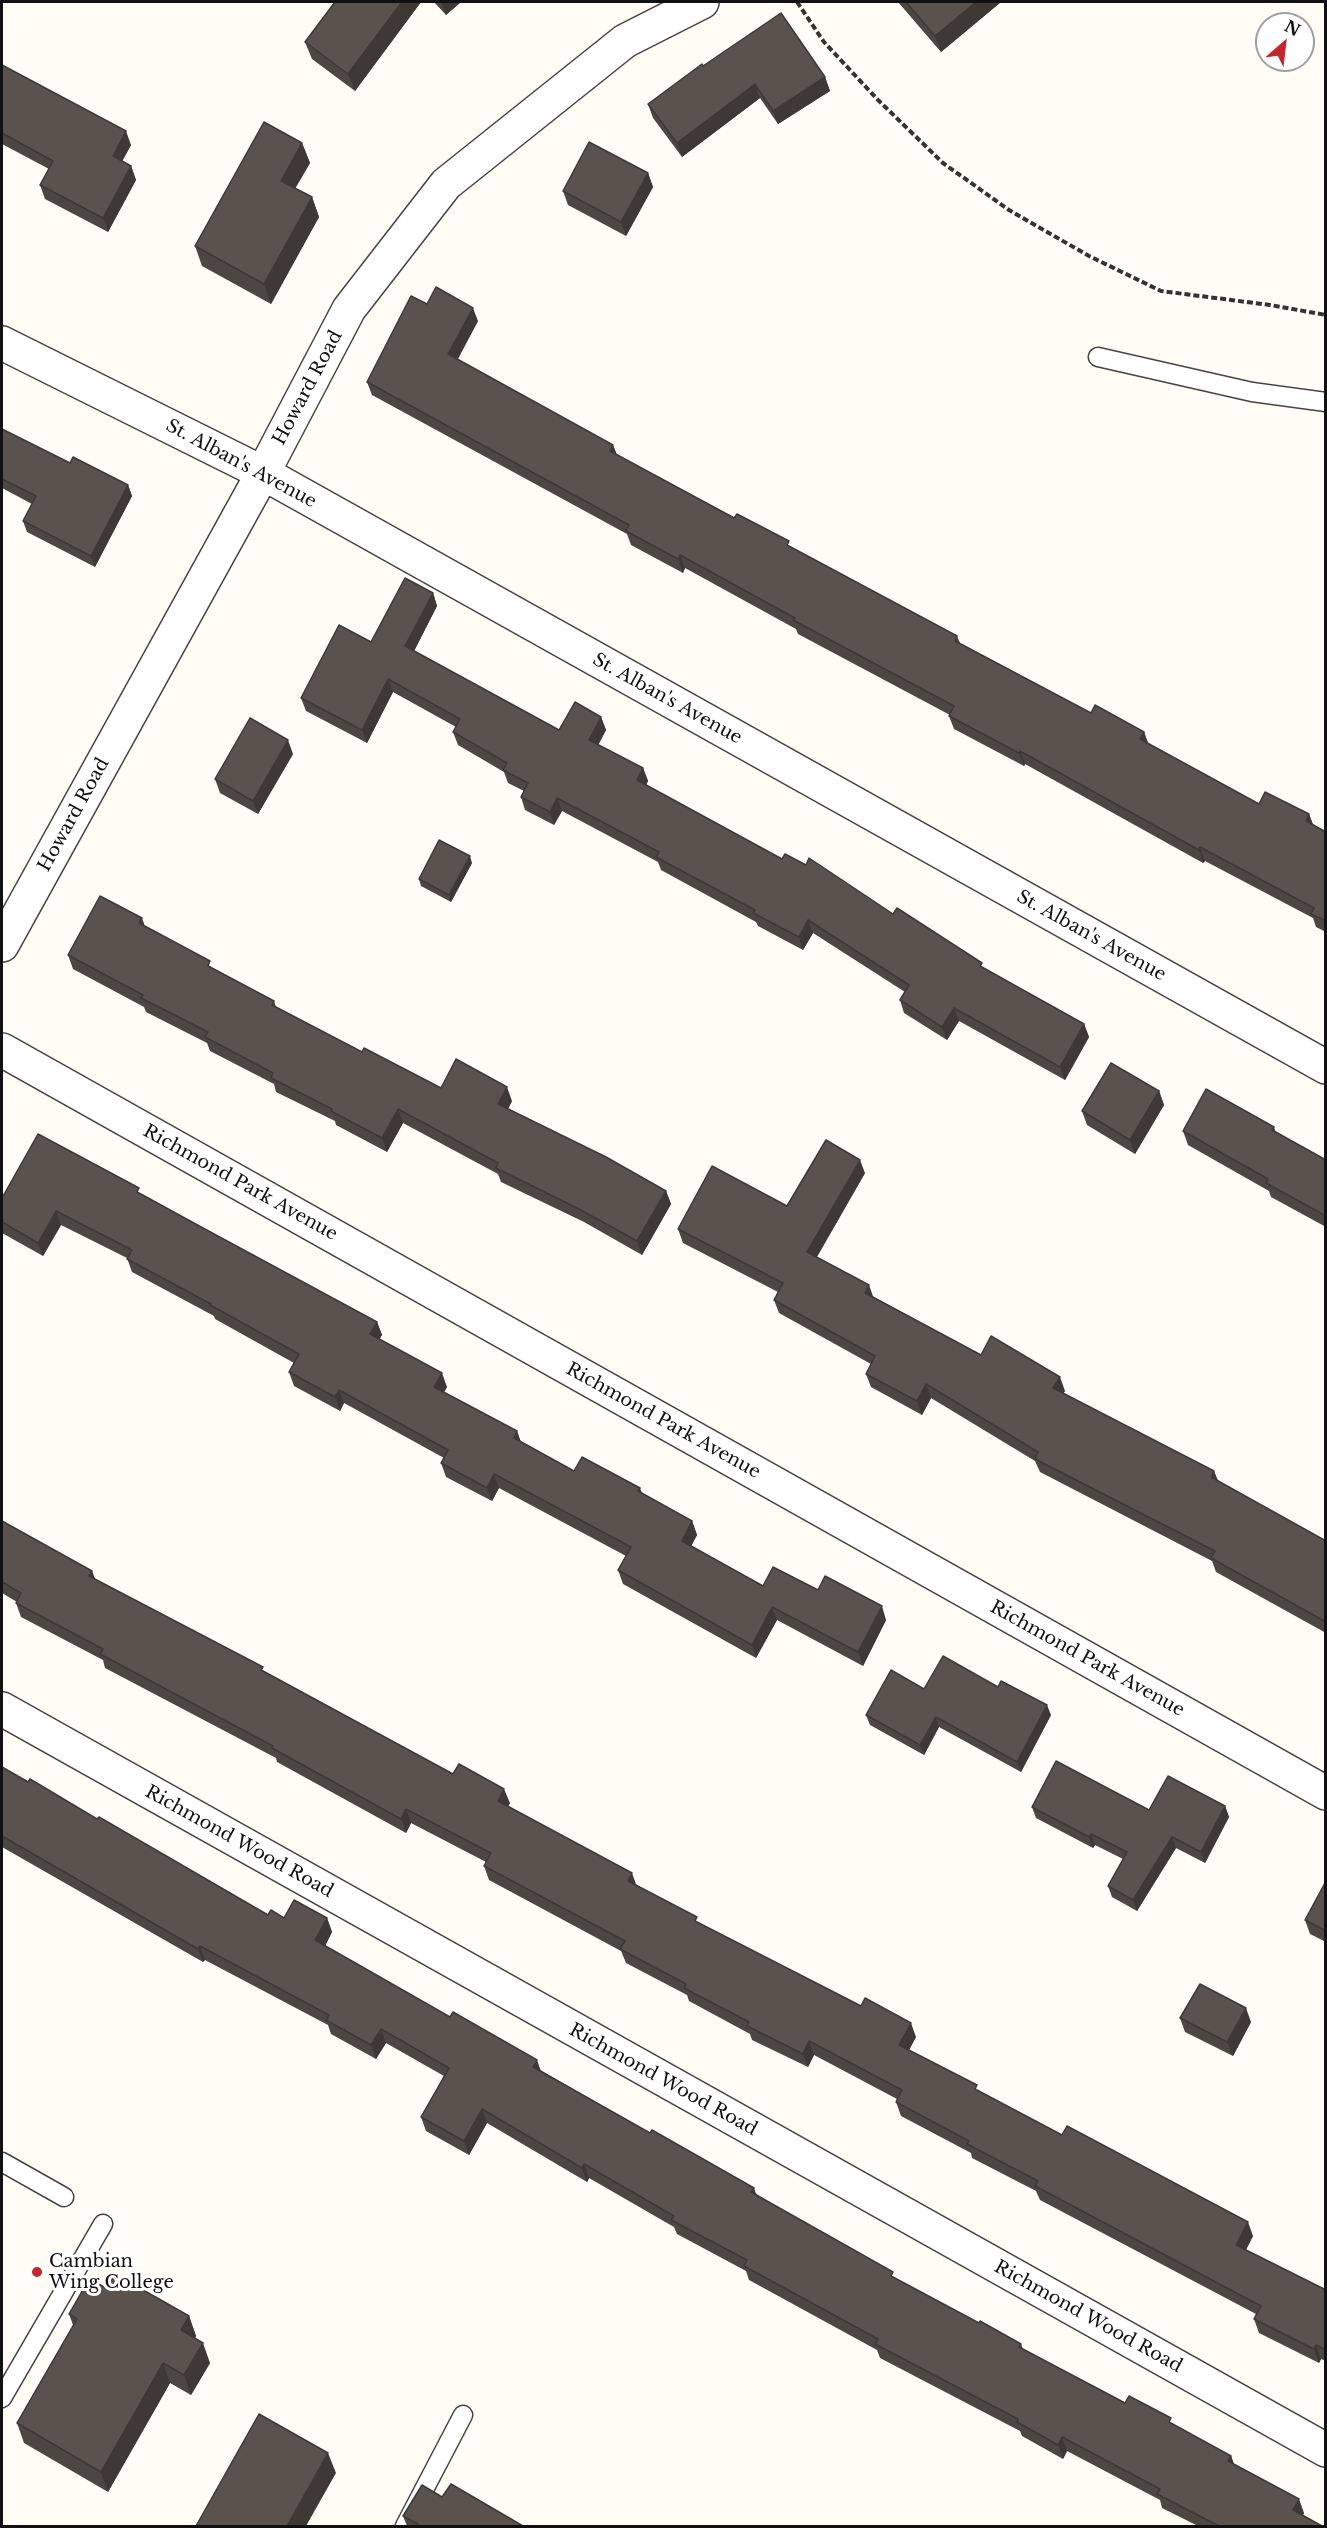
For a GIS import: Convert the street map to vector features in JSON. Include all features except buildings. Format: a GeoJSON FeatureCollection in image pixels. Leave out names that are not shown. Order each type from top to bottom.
{"type":"FeatureCollection","features":[{"type":"Feature","properties":{"kind":"street","name":"Howard Road"},"geometry":{"type":"LineString","coordinates":[[2,945],[263,473],[349,309],[446,184],[625,41],[702,2]]}},
{"type":"Feature","properties":{"kind":"street","name":"St. Alban's Avenue"},"geometry":{"type":"LineString","coordinates":[[2,343],[263,473],[1326,1067]]}},
{"type":"Feature","properties":{"kind":"street","name":"Richmond Park Avenue"},"geometry":{"type":"LineString","coordinates":[[2,1050],[1326,1793]]}},
{"type":"Feature","properties":{"kind":"street","name":"Richmond Wood Road"},"geometry":{"type":"LineString","coordinates":[[2,1709],[1326,2450]]}},
{"type":"Feature","properties":{"kind":"lane"},"geometry":{"type":"LineString","coordinates":[[1098,357],[1252,392],[1326,402]]}},
{"type":"Feature","properties":{"kind":"lane"},"geometry":{"type":"LineString","coordinates":[[2,2162],[64,2197]]}},
{"type":"Feature","properties":{"kind":"lane"},"geometry":{"type":"LineString","coordinates":[[2,2398],[103,2224]]}},
{"type":"Feature","properties":{"kind":"lane"},"geometry":{"type":"LineString","coordinates":[[405,2526],[463,2415]]}},
{"type":"Feature","properties":{"kind":"path"},"geometry":{"type":"LineString","coordinates":[[797,2],[824,42],[878,100],[943,163],[1009,210],[1089,256],[1161,291],[1270,305],[1326,315]]}},
{"type":"Feature","properties":{"kind":"place","name":"Cambian Wing College"},"geometry":{"type":"Point","coordinates":[37,2272]}}]}
